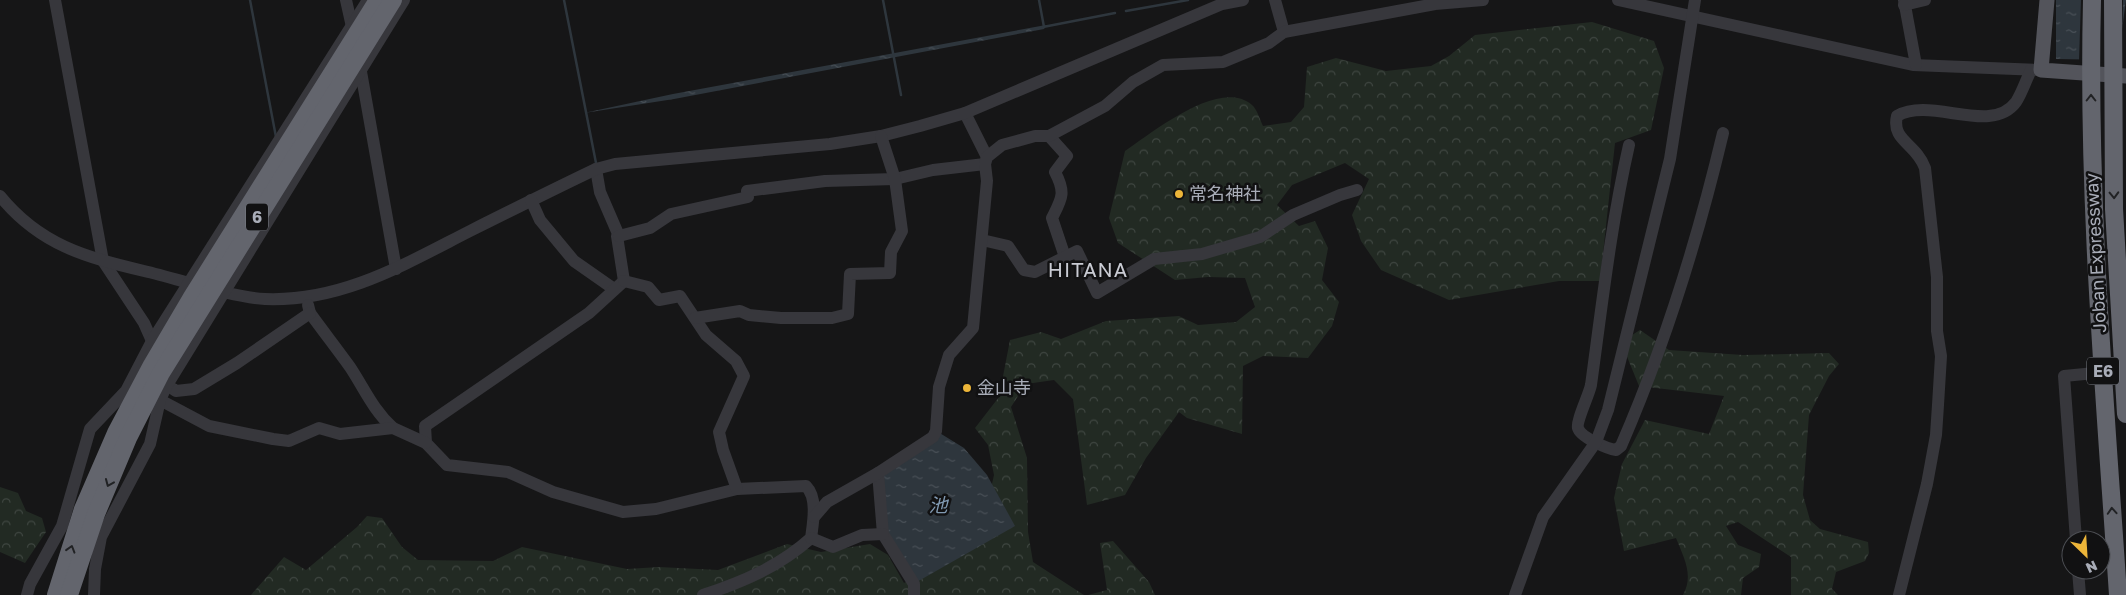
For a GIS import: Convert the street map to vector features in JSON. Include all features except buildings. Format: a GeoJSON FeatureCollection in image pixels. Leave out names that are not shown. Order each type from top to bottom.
{"type":"FeatureCollection","features":[{"type":"Feature","properties":{"kind":"highway","name":"6"},"geometry":{"type":"LineString","coordinates":[[69,595],[122,436],[152,365],[192,297],[378,0]]}},
{"type":"Feature","properties":{"kind":"highway","name":"6"},"geometry":{"type":"LineString","coordinates":[[56,595],[83,509],[122,436],[394,0]]}},
{"type":"Feature","properties":{"kind":"highway","name":"Joban Expressway"},"geometry":{"type":"LineString","coordinates":[[2092,0],[2091,147],[2096,275],[2118,595]]}},
{"type":"Feature","properties":{"kind":"highway","name":"Joban Expressway"},"geometry":{"type":"LineString","coordinates":[[2113,0],[2113,146],[2117,272],[2126,414]]}},
{"type":"Feature","properties":{"kind":"highway"},"geometry":{"type":"LineString","coordinates":[[74,595],[76,575]]}},
{"type":"Feature","properties":{"kind":"main road"},"geometry":{"type":"LineString","coordinates":[[2047,0],[2036,70],[2126,76]]}},
{"type":"Feature","properties":{"kind":"street"},"geometry":{"type":"LineString","coordinates":[[55,0],[103,261],[130,300],[152,341]]}},
{"type":"Feature","properties":{"kind":"street"},"geometry":{"type":"LineString","coordinates":[[346,0],[396,268]]}},
{"type":"Feature","properties":{"kind":"street"},"geometry":{"type":"LineString","coordinates":[[27,595],[30,584],[62,526],[90,429],[126,391],[152,341],[351,24],[368,0]]}},
{"type":"Feature","properties":{"kind":"street"},"geometry":{"type":"LineString","coordinates":[[94,595],[95,569],[101,538],[150,444],[160,400],[167,385],[223,291],[404,0]]}},
{"type":"Feature","properties":{"kind":"street"},"geometry":{"type":"LineString","coordinates":[[0,196],[12,211],[37,232],[60,246],[103,261],[223,291],[265,299],[306,296],[358,286],[596,169],[615,164],[830,144],[881,136],[965,113],[1222,4],[1244,0]]}},
{"type":"Feature","properties":{"kind":"street"},"geometry":{"type":"LineString","coordinates":[[1275,0],[1284,32]]}},
{"type":"Feature","properties":{"kind":"street"},"geometry":{"type":"LineString","coordinates":[[619,236],[650,228],[671,214],[748,197],[747,191],[825,181],[895,179],[986,161],[1002,145],[1049,136],[1105,106],[1133,82],[1163,65],[1223,62],[1269,43],[1284,32],[1435,4],[1483,0]]}},
{"type":"Feature","properties":{"kind":"street"},"geometry":{"type":"LineString","coordinates":[[1618,0],[1916,65],[2036,70],[2016,102],[1998,114],[1973,116],[1951,112],[1909,110],[1897,116],[1894,126],[1897,134],[1917,152],[1925,168],[1937,277],[1937,331],[1941,356],[1936,435],[1927,484],[1898,595]]}},
{"type":"Feature","properties":{"kind":"street"},"geometry":{"type":"LineString","coordinates":[[1515,595],[1543,517],[1596,442],[1614,389],[1670,158],[1694,0]]}},
{"type":"Feature","properties":{"kind":"street"},"geometry":{"type":"LineString","coordinates":[[1916,65],[1904,2],[1925,0]]}},
{"type":"Feature","properties":{"kind":"street"},"geometry":{"type":"LineString","coordinates":[[814,517],[827,502],[878,473],[932,437],[936,431],[939,387],[949,355],[972,328],[982,240],[987,181],[986,161],[965,113]]}},
{"type":"Feature","properties":{"kind":"street"},"geometry":{"type":"LineString","coordinates":[[1629,145],[1615,205],[1590,392],[1577,425],[1578,431],[1610,449],[1616,450],[1621,446],[1655,365],[1711,183],[1723,133]]}},
{"type":"Feature","properties":{"kind":"street"},"geometry":{"type":"LineString","coordinates":[[695,318],[740,311],[748,315],[781,318],[832,318],[848,314],[850,274],[890,273],[891,252],[902,231],[895,179],[881,136]]}},
{"type":"Feature","properties":{"kind":"street"},"geometry":{"type":"LineString","coordinates":[[1049,136],[1068,156],[1055,172],[1063,189],[1062,198],[1052,218],[1064,257]]}},
{"type":"Feature","properties":{"kind":"street"},"geometry":{"type":"LineString","coordinates":[[596,169],[600,192],[619,236],[617,236],[624,281]]}},
{"type":"Feature","properties":{"kind":"street"},"geometry":{"type":"LineString","coordinates":[[982,240],[1008,246],[1024,270],[1034,272],[1077,251],[1097,293],[1154,259],[1202,254],[1260,237],[1293,215],[1340,195],[1357,190]]}},
{"type":"Feature","properties":{"kind":"street"},"geometry":{"type":"LineString","coordinates":[[531,200],[540,220],[574,261],[614,289]]}},
{"type":"Feature","properties":{"kind":"street"},"geometry":{"type":"LineString","coordinates":[[624,281],[648,287],[659,300],[680,296],[706,336],[736,361],[744,376],[720,432],[723,450],[737,489]]}},
{"type":"Feature","properties":{"kind":"street"},"geometry":{"type":"LineString","coordinates":[[426,443],[425,426],[589,313],[624,281]]}},
{"type":"Feature","properties":{"kind":"street"},"geometry":{"type":"LineString","coordinates":[[306,296],[310,313],[350,368],[381,418],[393,428],[426,443],[447,465],[508,472],[553,492],[622,512],[656,509],[737,489],[806,486],[810,490],[814,517],[811,538],[780,563],[720,591],[703,595]]}},
{"type":"Feature","properties":{"kind":"street"},"geometry":{"type":"LineString","coordinates":[[167,385],[176,391],[194,389],[238,363],[310,313]]}},
{"type":"Feature","properties":{"kind":"street"},"geometry":{"type":"LineString","coordinates":[[2075,530],[2064,376],[2126,370]]}},
{"type":"Feature","properties":{"kind":"street"},"geometry":{"type":"LineString","coordinates":[[160,400],[209,426],[273,439],[290,440],[319,428],[340,434],[393,428]]}},
{"type":"Feature","properties":{"kind":"street"},"geometry":{"type":"LineString","coordinates":[[878,473],[883,534],[914,584],[914,595]]}},
{"type":"Feature","properties":{"kind":"street"},"geometry":{"type":"LineString","coordinates":[[811,538],[833,547],[862,535],[883,534]]}},
{"type":"Feature","properties":{"kind":"street"},"geometry":{"type":"LineString","coordinates":[[2079,580],[2080,595]]}},
{"type":"Feature","properties":{"kind":"green space"},"geometry":{"type":"Polygon","coordinates":[[[1592,22],[1654,41],[1664,68],[1651,130],[1615,143],[1600,281],[1559,281],[1449,300],[1381,270],[1361,241],[1352,215],[1369,179],[1345,163],[1292,185],[1277,205],[1299,226],[1315,221],[1328,248],[1322,280],[1339,302],[1332,326],[1308,358],[1263,356],[1243,366],[1242,434],[1187,418],[1179,412],[1146,458],[1125,495],[1087,505],[1073,399],[1054,380],[1026,384],[1011,407],[1027,458],[1028,532],[1033,562],[1084,595],[251,595],[284,557],[306,570],[357,527],[367,516],[382,518],[402,547],[418,560],[493,561],[522,547],[627,569],[659,567],[718,570],[787,544],[821,552],[870,544],[888,555],[904,583],[940,560],[985,515],[994,475],[988,445],[975,428],[999,397],[1010,340],[1041,332],[1061,339],[1106,321],[1179,316],[1198,325],[1236,322],[1255,307],[1245,278],[1208,277],[1175,280],[1118,243],[1109,218],[1125,151],[1187,111],[1222,98],[1238,98],[1252,105],[1263,126],[1291,122],[1304,107],[1307,67],[1336,58],[1386,71],[1431,66],[1449,56],[1475,35],[1592,22]]]}},
{"type":"Feature","properties":{"kind":"green space"},"geometry":{"type":"Polygon","coordinates":[[[1640,330],[1669,350],[1743,355],[1829,353],[1839,364],[1829,376],[1809,415],[1803,495],[1810,520],[1820,529],[1868,542],[1869,553],[1865,561],[1836,572],[1832,589],[1838,595],[1791,595],[1791,557],[1738,522],[1726,526],[1738,545],[1761,554],[1759,567],[1743,578],[1741,595],[1683,595],[1688,580],[1688,573],[1676,538],[1624,551],[1614,498],[1622,464],[1645,420],[1709,434],[1724,396],[1639,386],[1621,342],[1640,330]]]}},
{"type":"Feature","properties":{"kind":"green space"},"geometry":{"type":"Polygon","coordinates":[[[0,487],[18,493],[26,511],[42,518],[46,532],[25,563],[0,552],[0,487]]]}},
{"type":"Feature","properties":{"kind":"green space"},"geometry":{"type":"Polygon","coordinates":[[[1113,541],[1149,582],[1155,595],[1088,595],[1107,590],[1100,543],[1113,541]]]}},
{"type":"Feature","properties":{"kind":"water"},"geometry":{"type":"Polygon","coordinates":[[[2056,0],[2126,0],[2118,60],[2056,59],[2056,0]]]}},
{"type":"Feature","properties":{"kind":"water"},"geometry":{"type":"Polygon","coordinates":[[[1046,25],[1044,29],[674,99],[584,113],[673,94],[1046,25]]]}},
{"type":"Feature","properties":{"kind":"water","name":"池"},"geometry":{"type":"Polygon","coordinates":[[[938,432],[964,448],[987,475],[1015,526],[915,583],[885,533],[879,474],[938,432]]]}},
{"type":"Feature","properties":{"kind":"pier"},"geometry":{"type":"Polygon","coordinates":[[[2081,0],[2123,0],[2122,54],[2118,63],[2079,62],[2081,0]]]}},
{"type":"Feature","properties":{"kind":"waterway"},"geometry":{"type":"LineString","coordinates":[[250,0],[276,137]]}},
{"type":"Feature","properties":{"kind":"waterway"},"geometry":{"type":"LineString","coordinates":[[564,0],[596,163]]}},
{"type":"Feature","properties":{"kind":"waterway"},"geometry":{"type":"LineString","coordinates":[[883,0],[901,95]]}},
{"type":"Feature","properties":{"kind":"waterway"},"geometry":{"type":"LineString","coordinates":[[1039,0],[1044,27]]}},
{"type":"Feature","properties":{"kind":"waterway"},"geometry":{"type":"LineString","coordinates":[[1126,11],[1188,0]]}},
{"type":"Feature","properties":{"kind":"waterway"},"geometry":{"type":"LineString","coordinates":[[1043,27],[1115,13]]}},
{"type":"Feature","properties":{"kind":"place","name":"常名神社"},"geometry":{"type":"Point","coordinates":[1179,194]}},
{"type":"Feature","properties":{"kind":"place","name":"金山寺"},"geometry":{"type":"Point","coordinates":[967,388]}},
{"type":"Feature","properties":{"kind":"district","name":"HITANA"},"geometry":{"type":"Point","coordinates":[1088,270]}}]}
